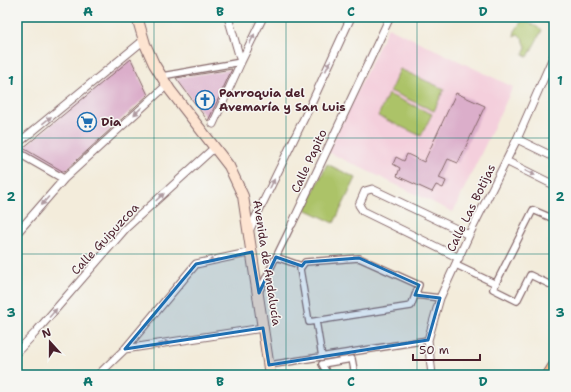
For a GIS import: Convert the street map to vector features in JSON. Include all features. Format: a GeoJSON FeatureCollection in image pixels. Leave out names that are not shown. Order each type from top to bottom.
{"type":"FeatureCollection","features":[{"type":"Feature","properties":{"kind":"main road","name":"Avenida de Andalucía"},"geometry":{"type":"LineString","coordinates":[[137,17],[145,44],[164,81],[229,166],[243,196],[270,370]]}},
{"type":"Feature","properties":{"kind":"main road"},"geometry":{"type":"LineString","coordinates":[[549,375],[554,367]]}},
{"type":"Feature","properties":{"kind":"street"},"geometry":{"type":"LineString","coordinates":[[228,17],[241,62]]}},
{"type":"Feature","properties":{"kind":"street"},"geometry":{"type":"LineString","coordinates":[[213,124],[263,17]]}},
{"type":"Feature","properties":{"kind":"street"},"geometry":{"type":"LineString","coordinates":[[249,231],[312,102],[351,17]]}},
{"type":"Feature","properties":{"kind":"street","name":"Calle Papito"},"geometry":{"type":"LineString","coordinates":[[259,293],[390,17]]}},
{"type":"Feature","properties":{"kind":"street"},"geometry":{"type":"LineString","coordinates":[[545,17],[554,21]]}},
{"type":"Feature","properties":{"kind":"street"},"geometry":{"type":"LineString","coordinates":[[17,144],[144,40]]}},
{"type":"Feature","properties":{"kind":"street","name":"Calle Las Botijas"},"geometry":{"type":"LineString","coordinates":[[432,375],[428,340],[440,298],[469,235],[518,139],[554,56]]}},
{"type":"Feature","properties":{"kind":"street"},"geometry":{"type":"LineString","coordinates":[[17,232],[64,179],[164,81],[241,62]]}},
{"type":"Feature","properties":{"kind":"street"},"geometry":{"type":"LineString","coordinates":[[518,139],[554,157]]}},
{"type":"Feature","properties":{"kind":"street","name":"Calle Guipuzcoa"},"geometry":{"type":"LineString","coordinates":[[17,352],[36,333],[126,228],[215,148]]}},
{"type":"Feature","properties":{"kind":"street"},"geometry":{"type":"LineString","coordinates":[[17,152],[64,179]]}},
{"type":"Feature","properties":{"kind":"street"},"geometry":{"type":"LineString","coordinates":[[506,161],[554,185]]}},
{"type":"Feature","properties":{"kind":"street"},"geometry":{"type":"LineString","coordinates":[[469,235],[372,190],[365,191],[359,204],[363,211],[457,261],[496,284]]}},
{"type":"Feature","properties":{"kind":"street"},"geometry":{"type":"LineString","coordinates":[[554,219],[533,210],[493,289],[517,301],[530,275],[553,286],[554,285]]}},
{"type":"Feature","properties":{"kind":"street"},"geometry":{"type":"LineString","coordinates":[[98,375],[125,349],[196,264],[252,252]]}},
{"type":"Feature","properties":{"kind":"street"},"geometry":{"type":"LineString","coordinates":[[276,257],[302,266]]}},
{"type":"Feature","properties":{"kind":"street"},"geometry":{"type":"LineString","coordinates":[[359,258],[418,285],[411,306],[309,322],[300,269],[302,266],[305,262],[359,258]]}},
{"type":"Feature","properties":{"kind":"street"},"geometry":{"type":"LineString","coordinates":[[415,295],[440,298]]}},
{"type":"Feature","properties":{"kind":"street"},"geometry":{"type":"LineString","coordinates":[[316,321],[322,356]]}},
{"type":"Feature","properties":{"kind":"street"},"geometry":{"type":"LineString","coordinates":[[125,349],[263,328]]}},
{"type":"Feature","properties":{"kind":"street"},"geometry":{"type":"LineString","coordinates":[[270,370],[322,356],[428,340]]}},
{"type":"Feature","properties":{"kind":"street"},"geometry":{"type":"LineString","coordinates":[[338,354],[339,362]]}},
{"type":"Feature","properties":{"kind":"street"},"geometry":{"type":"LineString","coordinates":[[328,375],[322,364],[352,359],[355,375]]}},
{"type":"Feature","properties":{"kind":"highlighted area"},"geometry":{"type":"Polygon","coordinates":[[[252,252],[259,293],[276,257],[302,266],[305,262],[359,258],[419,285],[415,295],[440,298],[428,340],[269,365],[263,328],[125,349],[196,264],[252,252]]]}},
{"type":"Feature","properties":{"kind":"shaded area"},"geometry":{"type":"Polygon","coordinates":[[[388,27],[513,87],[453,212],[328,152],[388,27]]]}},
{"type":"Feature","properties":{"kind":"green space"},"geometry":{"type":"Polygon","coordinates":[[[523,19],[542,30],[528,57],[523,54],[526,47],[523,39],[518,34],[514,36],[515,31],[523,19]]]}},
{"type":"Feature","properties":{"kind":"green space"},"geometry":{"type":"Polygon","coordinates":[[[400,69],[444,89],[434,111],[390,91],[400,69]]]}},
{"type":"Feature","properties":{"kind":"green space"},"geometry":{"type":"Polygon","coordinates":[[[388,94],[432,114],[421,136],[378,116],[388,94]]]}},
{"type":"Feature","properties":{"kind":"green space"},"geometry":{"type":"Polygon","coordinates":[[[327,164],[356,178],[334,223],[305,209],[327,164]]]}},
{"type":"Feature","properties":{"kind":"building","name":"Dia"},"geometry":{"type":"Polygon","coordinates":[[[131,59],[148,95],[64,172],[23,148],[131,59]]]}},
{"type":"Feature","properties":{"kind":"building","name":"Parroquia del Avemaría y San Luis"},"geometry":{"type":"Polygon","coordinates":[[[232,69],[208,121],[176,78],[232,69]]]}},
{"type":"Feature","properties":{"kind":"building"},"geometry":{"type":"Polygon","coordinates":[[[456,93],[485,106],[458,163],[448,159],[439,178],[446,181],[443,188],[436,185],[432,192],[397,176],[400,168],[393,164],[396,157],[404,161],[407,154],[424,162],[456,93]]]}},
{"type":"Feature","properties":{"kind":"place","name":"Parroquia del Avemaría y San Luis"},"geometry":{"type":"Point","coordinates":[205,100]}},
{"type":"Feature","properties":{"kind":"place","name":"Dia"},"geometry":{"type":"Point","coordinates":[87,122]}}]}
